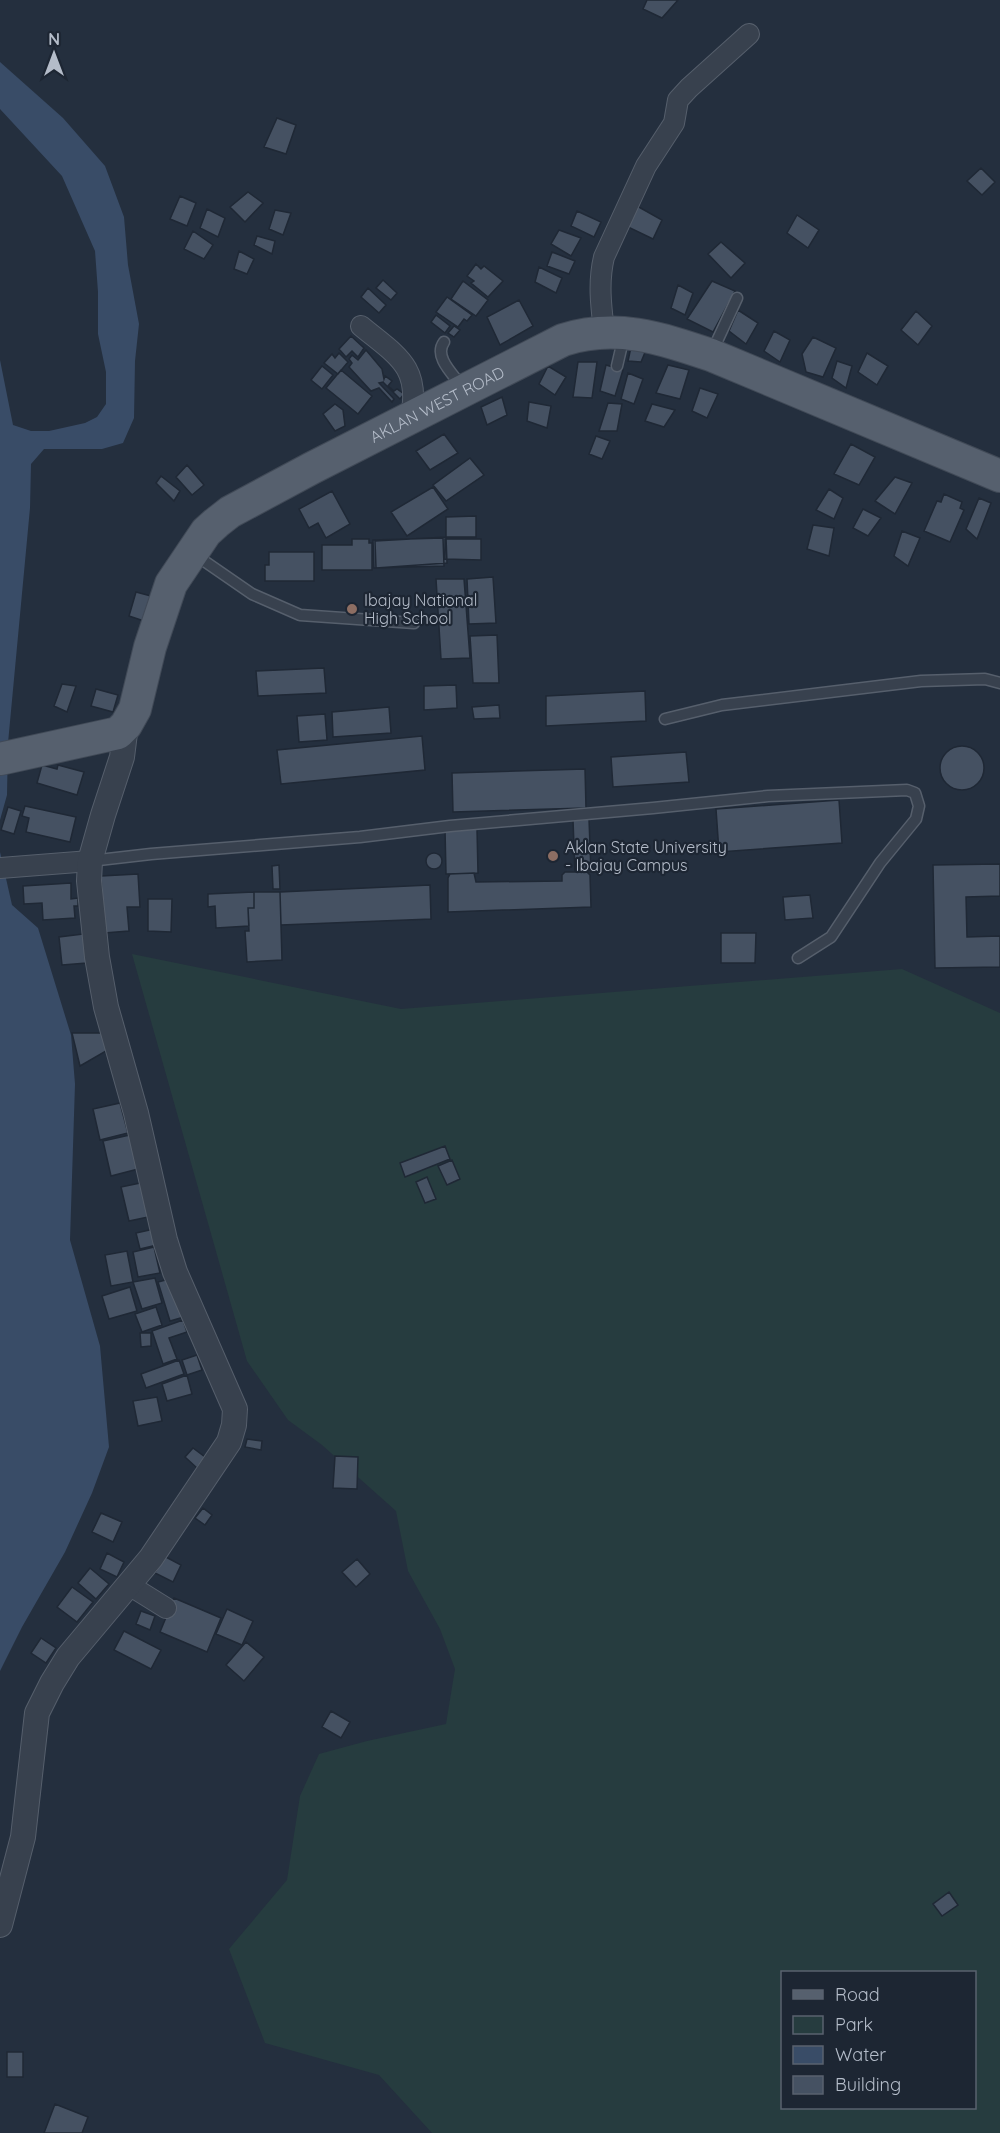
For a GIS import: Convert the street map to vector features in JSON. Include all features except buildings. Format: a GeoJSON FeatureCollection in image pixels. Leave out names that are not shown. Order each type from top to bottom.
{"type":"FeatureCollection","features":[{"type":"Feature","properties":{"kind":"main road","name":"AKLAN WEST ROAD"},"geometry":{"type":"LineString","coordinates":[[126,725],[135,709],[150,647],[167,594],[176,575],[206,532],[230,513],[312,468],[563,340],[584,334],[614,332],[638,334],[673,342],[711,355],[1000,476]]}},
{"type":"Feature","properties":{"kind":"main road"},"geometry":{"type":"LineString","coordinates":[[9,757],[118,733],[126,725]]}},
{"type":"Feature","properties":{"kind":"street"},"geometry":{"type":"LineString","coordinates":[[614,332],[600,291],[604,257],[646,166],[674,123],[678,100],[749,34]]}},
{"type":"Feature","properties":{"kind":"street"},"geometry":{"type":"LineString","coordinates":[[361,326],[409,370],[415,401],[411,418]]}},
{"type":"Feature","properties":{"kind":"street"},"geometry":{"type":"LineString","coordinates":[[0,1924],[23,1837],[37,1713],[68,1657],[151,1558],[229,1442],[234,1425],[235,1409],[175,1272],[165,1240],[136,1113],[106,1007],[97,957],[90,904],[90,861],[122,757],[126,725]]}},
{"type":"Feature","properties":{"kind":"street"},"geometry":{"type":"LineString","coordinates":[[7,868],[90,861]]}},
{"type":"Feature","properties":{"kind":"street"},"geometry":{"type":"LineString","coordinates":[[129,1585],[166,1608]]}},
{"type":"Feature","properties":{"kind":"lane"},"geometry":{"type":"LineString","coordinates":[[711,355],[737,298]]}},
{"type":"Feature","properties":{"kind":"lane"},"geometry":{"type":"LineString","coordinates":[[614,332],[617,366]]}},
{"type":"Feature","properties":{"kind":"lane"},"geometry":{"type":"LineString","coordinates":[[444,342],[441,346],[441,357],[464,390]]}},
{"type":"Feature","properties":{"kind":"lane"},"geometry":{"type":"LineString","coordinates":[[192,552],[252,594],[300,615],[414,622]]}},
{"type":"Feature","properties":{"kind":"lane"},"geometry":{"type":"LineString","coordinates":[[665,719],[722,705],[921,681],[985,679],[1000,683]]}},
{"type":"Feature","properties":{"kind":"lane"},"geometry":{"type":"LineString","coordinates":[[90,861],[360,837],[450,825],[768,796],[907,790],[915,793],[919,806],[916,819],[880,863],[831,937],[798,958]]}},
{"type":"Feature","properties":{"kind":"green space"},"geometry":{"type":"Polygon","coordinates":[[[132,954],[401,1009],[902,969],[1000,1013],[1000,2133],[432,2133],[379,2075],[265,2043],[229,1949],[287,1880],[300,1796],[319,1754],[446,1724],[455,1669],[440,1629],[408,1571],[396,1511],[322,1445],[288,1420],[247,1361],[132,954]]]}},
{"type":"Feature","properties":{"kind":"water"},"geometry":{"type":"Polygon","coordinates":[[[0,62],[63,118],[105,166],[124,217],[128,265],[139,324],[135,361],[134,418],[123,443],[102,449],[44,449],[31,464],[30,508],[8,743],[7,795],[0,820],[0,360],[13,425],[31,431],[49,431],[85,423],[97,417],[106,404],[106,372],[98,334],[95,251],[62,176],[0,109],[0,62]]]}},
{"type":"Feature","properties":{"kind":"water"},"geometry":{"type":"Polygon","coordinates":[[[0,852],[12,905],[38,928],[71,1035],[75,1084],[70,1240],[100,1346],[109,1447],[92,1493],[65,1552],[0,1671],[0,852]]]}},
{"type":"Feature","properties":{"kind":"place","name":"Ibajay National High School"},"geometry":{"type":"Point","coordinates":[352,609]}},
{"type":"Feature","properties":{"kind":"place","name":"Aklan State University - Ibajay Campus"},"geometry":{"type":"Point","coordinates":[553,856]}}]}
